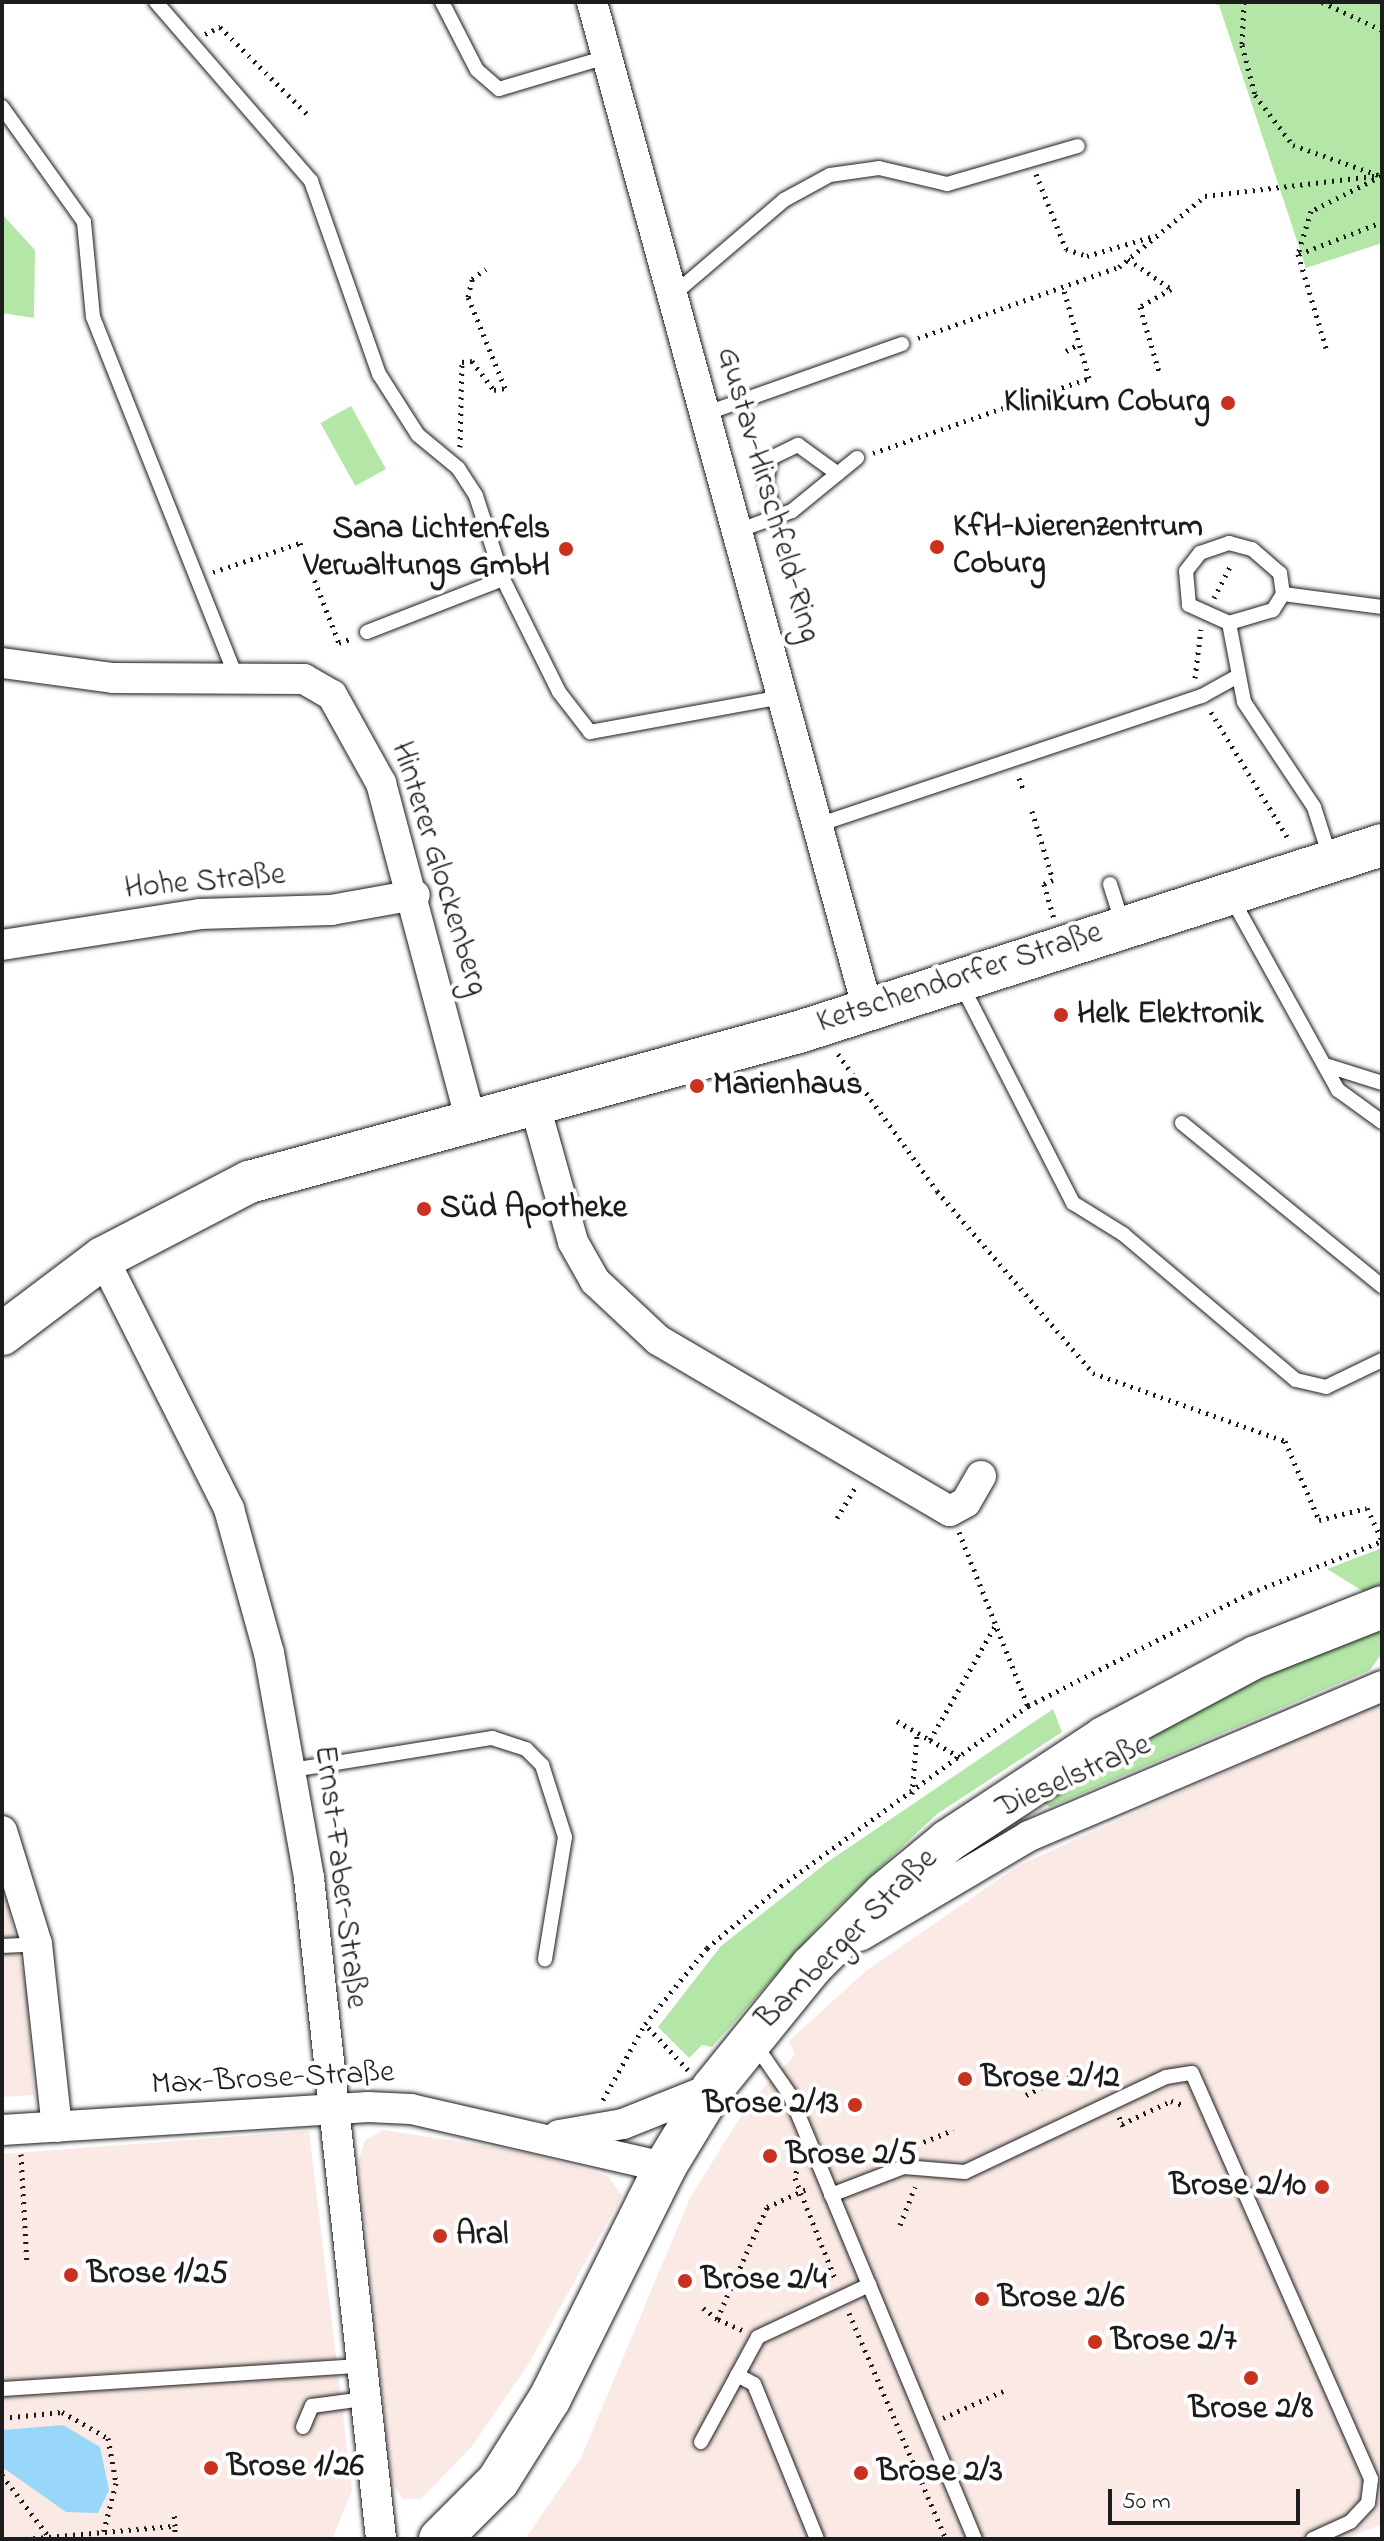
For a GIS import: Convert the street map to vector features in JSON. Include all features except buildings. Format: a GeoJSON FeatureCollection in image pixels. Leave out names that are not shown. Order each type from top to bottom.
{"type":"FeatureCollection","features":[{"type":"Feature","properties":{"kind":"street","name":"Gustav-Hirschfeld-Ring"},"geometry":{"type":"LineString","coordinates":[[592,2],[610,56],[787,696],[868,1010]]}},
{"type":"Feature","properties":{"kind":"street","name":"Hinterer Glockenberg"},"geometry":{"type":"LineString","coordinates":[[2,663],[113,678],[235,674],[304,679],[342,705],[381,783],[415,895],[470,1118]]}},
{"type":"Feature","properties":{"kind":"street","name":"Ketschendorfer Straße"},"geometry":{"type":"LineString","coordinates":[[2,1334],[103,1258],[249,1182],[470,1118],[825,1024],[1229,889],[1314,862],[1382,845]]}},
{"type":"Feature","properties":{"kind":"street","name":"Hohe Straße"},"geometry":{"type":"LineString","coordinates":[[2,945],[200,914],[331,910],[415,895]]}},
{"type":"Feature","properties":{"kind":"street"},"geometry":{"type":"LineString","coordinates":[[534,1102],[563,1218],[595,1281],[658,1340],[950,1511],[966,1502],[981,1476]]}},
{"type":"Feature","properties":{"kind":"street","name":"Ernst-Faber-Straße"},"geometry":{"type":"LineString","coordinates":[[103,1258],[229,1509],[251,1574],[292,1770],[381,2539]]}},
{"type":"Feature","properties":{"kind":"street","name":"Bamberger Straße"},"geometry":{"type":"LineString","coordinates":[[440,2539],[498,2481],[550,2398],[665,2167],[713,2088],[750,2038],[811,1967],[948,1841],[1057,1766],[1256,1657],[1382,1607]]}},
{"type":"Feature","properties":{"kind":"street","name":"Dieselstraße"},"geometry":{"type":"LineString","coordinates":[[811,1967],[1029,1836],[1382,1686]]}},
{"type":"Feature","properties":{"kind":"street"},"geometry":{"type":"LineString","coordinates":[[2,1831],[9,1871],[37,1944],[57,2127]]}},
{"type":"Feature","properties":{"kind":"street","name":"Max-Brose-Straße"},"geometry":{"type":"LineString","coordinates":[[544,2138],[587,2130],[713,2088]]}},
{"type":"Feature","properties":{"kind":"street","name":"Max-Brose-Straße"},"geometry":{"type":"LineString","coordinates":[[11,2130],[329,2107],[411,2109],[665,2167]]}},
{"type":"Feature","properties":{"kind":"lane"},"geometry":{"type":"LineString","coordinates":[[156,2],[194,40],[311,181],[379,374],[418,435],[458,468],[476,496],[503,579],[559,692],[590,732],[787,696]]}},
{"type":"Feature","properties":{"kind":"lane"},"geometry":{"type":"LineString","coordinates":[[442,2],[477,70],[499,89],[610,56]]}},
{"type":"Feature","properties":{"kind":"lane"},"geometry":{"type":"LineString","coordinates":[[2,107],[84,222],[93,317],[201,576],[235,674]]}},
{"type":"Feature","properties":{"kind":"lane"},"geometry":{"type":"LineString","coordinates":[[674,294],[784,200],[830,175],[879,168],[947,184],[1033,162],[1078,146]]}},
{"type":"Feature","properties":{"kind":"lane"},"geometry":{"type":"LineString","coordinates":[[707,413],[902,344]]}},
{"type":"Feature","properties":{"kind":"lane"},"geometry":{"type":"LineString","coordinates":[[776,520],[766,468],[787,446],[816,452],[838,474]]}},
{"type":"Feature","properties":{"kind":"lane"},"geometry":{"type":"LineString","coordinates":[[740,530],[776,520],[857,458]]}},
{"type":"Feature","properties":{"kind":"lane"},"geometry":{"type":"LineString","coordinates":[[1240,544],[1274,563],[1283,594],[1273,610],[1229,623],[1204,616],[1189,605],[1186,571],[1209,548],[1240,544]]}},
{"type":"Feature","properties":{"kind":"lane"},"geometry":{"type":"LineString","coordinates":[[367,632],[503,579]]}},
{"type":"Feature","properties":{"kind":"lane"},"geometry":{"type":"LineString","coordinates":[[1283,594],[1382,607]]}},
{"type":"Feature","properties":{"kind":"lane"},"geometry":{"type":"LineString","coordinates":[[1229,623],[1235,678],[1314,807],[1314,862]]}},
{"type":"Feature","properties":{"kind":"lane"},"geometry":{"type":"LineString","coordinates":[[821,824],[1202,696],[1235,678]]}},
{"type":"Feature","properties":{"kind":"lane"},"geometry":{"type":"LineString","coordinates":[[1110,884],[1123,925]]}},
{"type":"Feature","properties":{"kind":"lane"},"geometry":{"type":"LineString","coordinates":[[1229,889],[1338,1090],[1382,1122]]}},
{"type":"Feature","properties":{"kind":"lane"},"geometry":{"type":"LineString","coordinates":[[960,979],[978,1028],[1073,1203],[1123,1234],[1296,1380],[1326,1387],[1382,1360]]}},
{"type":"Feature","properties":{"kind":"lane"},"geometry":{"type":"LineString","coordinates":[[1325,1065],[1382,1083]]}},
{"type":"Feature","properties":{"kind":"lane"},"geometry":{"type":"LineString","coordinates":[[1182,1123],[1382,1286]]}},
{"type":"Feature","properties":{"kind":"lane"},"geometry":{"type":"LineString","coordinates":[[292,1770],[492,1738],[526,1749],[542,1765],[565,1837],[545,1959]]}},
{"type":"Feature","properties":{"kind":"lane"},"geometry":{"type":"LineString","coordinates":[[2,1946],[37,1944]]}},
{"type":"Feature","properties":{"kind":"lane"},"geometry":{"type":"LineString","coordinates":[[750,2038],[790,2095],[975,2539]]}},
{"type":"Feature","properties":{"kind":"lane"},"geometry":{"type":"LineString","coordinates":[[831,2195],[904,2167],[965,2172],[1166,2077],[1192,2073],[1371,2479],[1368,2503],[1350,2522],[1313,2539]]}},
{"type":"Feature","properties":{"kind":"lane"},"geometry":{"type":"LineString","coordinates":[[701,2442],[758,2337],[869,2285]]}},
{"type":"Feature","properties":{"kind":"lane"},"geometry":{"type":"LineString","coordinates":[[2,2389],[360,2366]]}},
{"type":"Feature","properties":{"kind":"lane"},"geometry":{"type":"LineString","coordinates":[[737,2375],[754,2384],[817,2539]]}},
{"type":"Feature","properties":{"kind":"lane"},"geometry":{"type":"LineString","coordinates":[[303,2427],[312,2406],[363,2399]]}},
{"type":"Feature","properties":{"kind":"path"},"geometry":{"type":"LineString","coordinates":[[1244,2],[1242,45],[1255,95],[1293,145],[1382,175]]}},
{"type":"Feature","properties":{"kind":"path"},"geometry":{"type":"LineString","coordinates":[[1322,2],[1382,30]]}},
{"type":"Feature","properties":{"kind":"path"},"geometry":{"type":"LineString","coordinates":[[194,40],[220,27],[309,116]]}},
{"type":"Feature","properties":{"kind":"path"},"geometry":{"type":"LineString","coordinates":[[1033,162],[1050,223],[1066,249],[1087,256],[1154,236]]}},
{"type":"Feature","properties":{"kind":"path"},"geometry":{"type":"LineString","coordinates":[[902,344],[1063,287],[1128,259],[1205,196],[1382,175]]}},
{"type":"Feature","properties":{"kind":"path"},"geometry":{"type":"LineString","coordinates":[[1326,348],[1298,254],[1311,211],[1382,175]]}},
{"type":"Feature","properties":{"kind":"path"},"geometry":{"type":"LineString","coordinates":[[1298,254],[1382,222]]}},
{"type":"Feature","properties":{"kind":"path"},"geometry":{"type":"LineString","coordinates":[[1128,259],[1171,289],[1140,307],[1160,375]]}},
{"type":"Feature","properties":{"kind":"path"},"geometry":{"type":"LineString","coordinates":[[458,468],[462,362],[472,361],[494,390],[505,388],[468,297],[472,279],[486,269]]}},
{"type":"Feature","properties":{"kind":"path"},"geometry":{"type":"LineString","coordinates":[[857,458],[1089,378],[1063,287]]}},
{"type":"Feature","properties":{"kind":"path"},"geometry":{"type":"LineString","coordinates":[[1066,351],[1079,344]]}},
{"type":"Feature","properties":{"kind":"path"},"geometry":{"type":"LineString","coordinates":[[201,576],[300,543],[339,643],[367,632]]}},
{"type":"Feature","properties":{"kind":"path"},"geometry":{"type":"LineString","coordinates":[[1240,544],[1204,616],[1193,664],[1202,696],[1314,862]]}},
{"type":"Feature","properties":{"kind":"path"},"geometry":{"type":"LineString","coordinates":[[1032,811],[1053,880],[1044,884],[1062,947]]}},
{"type":"Feature","properties":{"kind":"path"},"geometry":{"type":"LineString","coordinates":[[587,2130],[645,2024],[737,1920],[963,1759],[1028,1706],[1250,1593],[1382,1541],[1367,1508],[1319,1520],[1285,1441],[1093,1373],[880,1118],[825,1024]]}},
{"type":"Feature","properties":{"kind":"path"},"geometry":{"type":"LineString","coordinates":[[837,1518],[870,1465]]}},
{"type":"Feature","properties":{"kind":"path"},"geometry":{"type":"LineString","coordinates":[[950,1511],[1028,1706]]}},
{"type":"Feature","properties":{"kind":"path"},"geometry":{"type":"LineString","coordinates":[[930,1740],[995,1626]]}},
{"type":"Feature","properties":{"kind":"path"},"geometry":{"type":"LineString","coordinates":[[897,1721],[963,1759]]}},
{"type":"Feature","properties":{"kind":"path"},"geometry":{"type":"LineString","coordinates":[[912,1794],[917,1734]]}},
{"type":"Feature","properties":{"kind":"path"},"geometry":{"type":"LineString","coordinates":[[645,2024],[678,2063],[713,2088],[782,2111]]}},
{"type":"Feature","properties":{"kind":"path"},"geometry":{"type":"LineString","coordinates":[[1026,2095],[1059,2078],[1090,2074],[1106,2088]]}},
{"type":"Feature","properties":{"kind":"path"},"geometry":{"type":"LineString","coordinates":[[1122,2124],[1171,2101],[1183,2103],[1188,2115]]}},
{"type":"Feature","properties":{"kind":"path"},"geometry":{"type":"LineString","coordinates":[[11,2130],[27,2265]]}},
{"type":"Feature","properties":{"kind":"path"},"geometry":{"type":"LineString","coordinates":[[896,2152],[953,2130]]}},
{"type":"Feature","properties":{"kind":"path"},"geometry":{"type":"LineString","coordinates":[[801,2148],[800,2192],[854,2327],[946,2539]]}},
{"type":"Feature","properties":{"kind":"path"},"geometry":{"type":"LineString","coordinates":[[717,2319],[767,2207],[825,2180]]}},
{"type":"Feature","properties":{"kind":"path"},"geometry":{"type":"LineString","coordinates":[[738,2244],[748,2249]]}},
{"type":"Feature","properties":{"kind":"path"},"geometry":{"type":"LineString","coordinates":[[703,2308],[717,2319],[758,2337]]}},
{"type":"Feature","properties":{"kind":"path"},"geometry":{"type":"LineString","coordinates":[[902,2436],[1003,2391]]}},
{"type":"Feature","properties":{"kind":"path"},"geometry":{"type":"LineString","coordinates":[[2,2418],[62,2412],[108,2438],[116,2483],[103,2534]]}},
{"type":"Feature","properties":{"kind":"path"},"geometry":{"type":"LineString","coordinates":[[2,2475],[49,2537]]}},
{"type":"Feature","properties":{"kind":"path"},"geometry":{"type":"LineString","coordinates":[[174,2513],[175,2539]]}},
{"type":"Feature","properties":{"kind":"path"},"geometry":{"type":"LineString","coordinates":[[25,2539],[175,2526]]}},
{"type":"Feature","properties":{"kind":"shaded area"},"geometry":{"type":"Polygon","coordinates":[[[1382,1701],[1382,2524],[1347,2539],[525,2539],[581,2458],[690,2198],[749,2103],[795,2055],[789,2041],[867,1970],[1020,1865],[1382,1701]]]}},
{"type":"Feature","properties":{"kind":"shaded area"},"geometry":{"type":"Polygon","coordinates":[[[2,1879],[26,1988],[34,2095],[2,2097],[2,1879]]]}},
{"type":"Feature","properties":{"kind":"shaded area"},"geometry":{"type":"Polygon","coordinates":[[[384,2130],[524,2152],[608,2176],[622,2196],[528,2365],[472,2446],[421,2499],[403,2499],[392,2482],[358,2164],[365,2140],[384,2130]]]}},
{"type":"Feature","properties":{"kind":"shaded area"},"geometry":{"type":"Polygon","coordinates":[[[309,2131],[352,2491],[332,2539],[2,2539],[2,2154],[309,2131]]]}},
{"type":"Feature","properties":{"kind":"green space"},"geometry":{"type":"Polygon","coordinates":[[[1202,2],[1382,2],[1382,243],[1306,268],[1219,5],[1202,2]]]}},
{"type":"Feature","properties":{"kind":"green space"},"geometry":{"type":"Polygon","coordinates":[[[2,214],[35,250],[34,318],[2,313],[2,214]]]}},
{"type":"Feature","properties":{"kind":"green space"},"geometry":{"type":"Polygon","coordinates":[[[351,406],[386,469],[355,486],[320,423],[351,406]]]}},
{"type":"Feature","properties":{"kind":"green space"},"geometry":{"type":"Polygon","coordinates":[[[1382,1548],[1382,1588],[1366,1593],[1327,1569],[1382,1548]]]}},
{"type":"Feature","properties":{"kind":"green space"},"geometry":{"type":"Polygon","coordinates":[[[1382,1627],[1382,1653],[1370,1670],[1050,1807],[1042,1802],[1044,1790],[1271,1665],[1382,1627]]]}},
{"type":"Feature","properties":{"kind":"green space"},"geometry":{"type":"Polygon","coordinates":[[[1053,1709],[1062,1732],[937,1814],[827,1917],[712,2047],[702,2045],[689,2058],[658,2027],[721,1946],[829,1861],[1053,1709]]]}},
{"type":"Feature","properties":{"kind":"water"},"geometry":{"type":"Polygon","coordinates":[[[63,2425],[100,2447],[109,2490],[98,2513],[66,2512],[2,2467],[2,2430],[63,2425]]]}},
{"type":"Feature","properties":{"kind":"place","name":"Klinikum Coburg"},"geometry":{"type":"Point","coordinates":[1228,403]}},
{"type":"Feature","properties":{"kind":"place","name":"KfH-Nierenzentrum Coburg"},"geometry":{"type":"Point","coordinates":[937,547]}},
{"type":"Feature","properties":{"kind":"place","name":"Sana Lichtenfels Verwaltungs GmbH"},"geometry":{"type":"Point","coordinates":[566,549]}},
{"type":"Feature","properties":{"kind":"place","name":"Helk Elektronik"},"geometry":{"type":"Point","coordinates":[1061,1015]}},
{"type":"Feature","properties":{"kind":"place","name":"Marienhaus"},"geometry":{"type":"Point","coordinates":[697,1086]}},
{"type":"Feature","properties":{"kind":"place","name":"Süd Apotheke"},"geometry":{"type":"Point","coordinates":[424,1209]}},
{"type":"Feature","properties":{"kind":"place","name":"Brose 2/12"},"geometry":{"type":"Point","coordinates":[965,2079]}},
{"type":"Feature","properties":{"kind":"place","name":"Brose 2/13"},"geometry":{"type":"Point","coordinates":[855,2105]}},
{"type":"Feature","properties":{"kind":"place","name":"Brose 2/5"},"geometry":{"type":"Point","coordinates":[770,2156]}},
{"type":"Feature","properties":{"kind":"place","name":"Brose 2/10"},"geometry":{"type":"Point","coordinates":[1322,2187]}},
{"type":"Feature","properties":{"kind":"place","name":"Aral"},"geometry":{"type":"Point","coordinates":[440,2236]}},
{"type":"Feature","properties":{"kind":"place","name":"Brose 1/25"},"geometry":{"type":"Point","coordinates":[71,2275]}},
{"type":"Feature","properties":{"kind":"place","name":"Brose 2/4"},"geometry":{"type":"Point","coordinates":[685,2281]}},
{"type":"Feature","properties":{"kind":"place","name":"Brose 2/6"},"geometry":{"type":"Point","coordinates":[982,2299]}},
{"type":"Feature","properties":{"kind":"place","name":"Brose 2/7"},"geometry":{"type":"Point","coordinates":[1095,2342]}},
{"type":"Feature","properties":{"kind":"place","name":"Brose 2/8"},"geometry":{"type":"Point","coordinates":[1251,2378]}},
{"type":"Feature","properties":{"kind":"place","name":"Brose 1/26"},"geometry":{"type":"Point","coordinates":[211,2468]}},
{"type":"Feature","properties":{"kind":"place","name":"Brose 2/3"},"geometry":{"type":"Point","coordinates":[861,2473]}}]}
